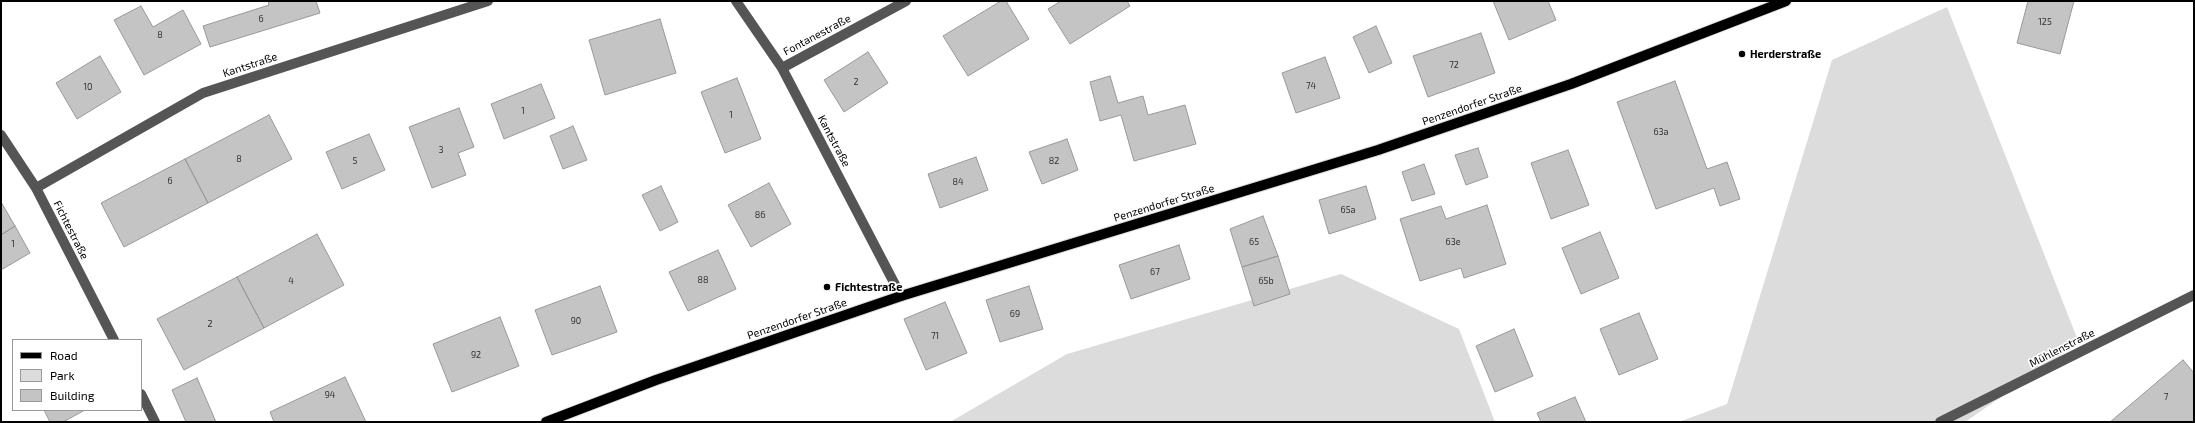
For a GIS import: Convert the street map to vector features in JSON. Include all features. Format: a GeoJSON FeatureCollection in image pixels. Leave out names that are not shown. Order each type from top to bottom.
{"type":"FeatureCollection","features":[{"type":"Feature","properties":{"kind":"main road","name":"Penzendorfer Straße"},"geometry":{"type":"LineString","coordinates":[[546,422],[656,380],[901,296],[1378,150],[1571,84],[1786,1]]}},
{"type":"Feature","properties":{"kind":"street","name":"Kantstraße"},"geometry":{"type":"LineString","coordinates":[[36,188],[203,93],[488,1]]}},
{"type":"Feature","properties":{"kind":"street","name":"Kantstraße"},"geometry":{"type":"LineString","coordinates":[[736,1],[782,68],[901,296]]}},
{"type":"Feature","properties":{"kind":"street","name":"Fontanestraße"},"geometry":{"type":"LineString","coordinates":[[782,68],[906,1]]}},
{"type":"Feature","properties":{"kind":"street","name":"Fichtestraße"},"geometry":{"type":"LineString","coordinates":[[1,136],[36,188],[113,339]]}},
{"type":"Feature","properties":{"kind":"street","name":"Mühlenstraße"},"geometry":{"type":"LineString","coordinates":[[1940,422],[2194,295]]}},
{"type":"Feature","properties":{"kind":"street"},"geometry":{"type":"LineString","coordinates":[[142,396],[155,422]]}},
{"type":"Feature","properties":{"kind":"green space"},"geometry":{"type":"Polygon","coordinates":[[[1947,7],[2079,343],[1965,422],[1679,422],[1727,404],[1832,60],[1947,7]]]}},
{"type":"Feature","properties":{"kind":"green space"},"geometry":{"type":"Polygon","coordinates":[[[1341,274],[1459,329],[1495,422],[950,422],[1067,354],[1341,274]]]}},
{"type":"Feature","properties":{"kind":"building"},"geometry":{"type":"Polygon","coordinates":[[[268,1],[316,1],[320,13],[210,47],[203,26],[269,5],[268,1]]]}},
{"type":"Feature","properties":{"kind":"building"},"geometry":{"type":"Polygon","coordinates":[[[1001,1],[1006,1],[1029,39],[968,76],[943,36],[1001,1]]]}},
{"type":"Feature","properties":{"kind":"building"},"geometry":{"type":"Polygon","coordinates":[[[1061,1],[1127,1],[1130,6],[1070,44],[1048,9],[1061,1]]]}},
{"type":"Feature","properties":{"kind":"building"},"geometry":{"type":"Polygon","coordinates":[[[1493,1],[1548,1],[1556,20],[1509,40],[1493,1]]]}},
{"type":"Feature","properties":{"kind":"building"},"geometry":{"type":"Polygon","coordinates":[[[2028,1],[2074,1],[2060,54],[2017,43],[2028,1]]]}},
{"type":"Feature","properties":{"kind":"building"},"geometry":{"type":"Polygon","coordinates":[[[141,6],[153,27],[183,10],[201,44],[144,75],[114,20],[141,6]]]}},
{"type":"Feature","properties":{"kind":"building"},"geometry":{"type":"Polygon","coordinates":[[[660,19],[676,73],[605,95],[589,40],[660,19]]]}},
{"type":"Feature","properties":{"kind":"building"},"geometry":{"type":"Polygon","coordinates":[[[1376,26],[1392,63],[1369,73],[1353,37],[1376,26]]]}},
{"type":"Feature","properties":{"kind":"building"},"geometry":{"type":"Polygon","coordinates":[[[1481,33],[1495,73],[1428,97],[1413,56],[1481,33]]]}},
{"type":"Feature","properties":{"kind":"building"},"geometry":{"type":"Polygon","coordinates":[[[868,52],[888,83],[844,112],[824,80],[868,52]]]}},
{"type":"Feature","properties":{"kind":"building"},"geometry":{"type":"Polygon","coordinates":[[[100,56],[121,92],[77,119],[56,83],[100,56]]]}},
{"type":"Feature","properties":{"kind":"building"},"geometry":{"type":"Polygon","coordinates":[[[1325,57],[1340,98],[1296,113],[1282,73],[1325,57]]]}},
{"type":"Feature","properties":{"kind":"building"},"geometry":{"type":"Polygon","coordinates":[[[1110,76],[1118,103],[1143,96],[1148,115],[1185,105],[1196,144],[1134,161],[1121,115],[1100,121],[1090,82],[1110,76]]]}},
{"type":"Feature","properties":{"kind":"building"},"geometry":{"type":"Polygon","coordinates":[[[737,78],[761,139],[725,153],[701,92],[737,78]]]}},
{"type":"Feature","properties":{"kind":"building"},"geometry":{"type":"Polygon","coordinates":[[[1675,81],[1707,169],[1727,162],[1740,199],[1720,206],[1714,188],[1656,209],[1617,102],[1675,81]]]}},
{"type":"Feature","properties":{"kind":"building"},"geometry":{"type":"Polygon","coordinates":[[[541,84],[555,118],[504,139],[491,104],[541,84]]]}},
{"type":"Feature","properties":{"kind":"building"},"geometry":{"type":"Polygon","coordinates":[[[459,108],[474,147],[458,153],[466,175],[432,188],[409,127],[459,108]]]}},
{"type":"Feature","properties":{"kind":"building"},"geometry":{"type":"Polygon","coordinates":[[[269,115],[292,159],[208,203],[185,159],[269,115]]]}},
{"type":"Feature","properties":{"kind":"building"},"geometry":{"type":"Polygon","coordinates":[[[573,126],[587,160],[563,169],[550,136],[573,126]]]}},
{"type":"Feature","properties":{"kind":"building"},"geometry":{"type":"Polygon","coordinates":[[[369,134],[385,170],[342,189],[326,152],[369,134]]]}},
{"type":"Feature","properties":{"kind":"building"},"geometry":{"type":"Polygon","coordinates":[[[1067,139],[1078,170],[1042,184],[1029,152],[1067,139]]]}},
{"type":"Feature","properties":{"kind":"building"},"geometry":{"type":"Polygon","coordinates":[[[1478,148],[1488,177],[1466,185],[1455,155],[1478,148]]]}},
{"type":"Feature","properties":{"kind":"building"},"geometry":{"type":"Polygon","coordinates":[[[1568,150],[1589,205],[1551,219],[1531,163],[1568,150]]]}},
{"type":"Feature","properties":{"kind":"building"},"geometry":{"type":"Polygon","coordinates":[[[976,157],[988,190],[940,208],[928,174],[976,157]]]}},
{"type":"Feature","properties":{"kind":"building"},"geometry":{"type":"Polygon","coordinates":[[[185,159],[208,203],[124,247],[101,203],[185,159]]]}},
{"type":"Feature","properties":{"kind":"building"},"geometry":{"type":"Polygon","coordinates":[[[1424,164],[1435,194],[1412,201],[1402,172],[1424,164]]]}},
{"type":"Feature","properties":{"kind":"building"},"geometry":{"type":"Polygon","coordinates":[[[769,183],[791,224],[751,247],[728,205],[769,183]]]}},
{"type":"Feature","properties":{"kind":"building"},"geometry":{"type":"Polygon","coordinates":[[[661,186],[678,222],[660,231],[642,195],[661,186]]]}},
{"type":"Feature","properties":{"kind":"building"},"geometry":{"type":"Polygon","coordinates":[[[1366,186],[1376,219],[1329,234],[1319,200],[1366,186]]]}},
{"type":"Feature","properties":{"kind":"building"},"geometry":{"type":"Polygon","coordinates":[[[1,202],[15,226],[1,235],[1,202]]]}},
{"type":"Feature","properties":{"kind":"building"},"geometry":{"type":"Polygon","coordinates":[[[1487,205],[1506,264],[1464,278],[1461,268],[1420,281],[1400,219],[1441,206],[1446,219],[1487,205]]]}},
{"type":"Feature","properties":{"kind":"building"},"geometry":{"type":"Polygon","coordinates":[[[1263,216],[1278,256],[1242,267],[1230,229],[1263,216]]]}},
{"type":"Feature","properties":{"kind":"building"},"geometry":{"type":"Polygon","coordinates":[[[15,226],[30,253],[1,270],[1,235],[15,226]]]}},
{"type":"Feature","properties":{"kind":"building"},"geometry":{"type":"Polygon","coordinates":[[[1600,232],[1619,278],[1581,294],[1562,248],[1600,232]]]}},
{"type":"Feature","properties":{"kind":"building"},"geometry":{"type":"Polygon","coordinates":[[[317,234],[344,285],[264,328],[237,277],[317,234]]]}},
{"type":"Feature","properties":{"kind":"building"},"geometry":{"type":"Polygon","coordinates":[[[1179,245],[1190,279],[1131,299],[1119,265],[1179,245]]]}},
{"type":"Feature","properties":{"kind":"building"},"geometry":{"type":"Polygon","coordinates":[[[718,250],[736,289],[688,311],[669,272],[718,250]]]}},
{"type":"Feature","properties":{"kind":"building"},"geometry":{"type":"Polygon","coordinates":[[[1278,256],[1290,294],[1254,306],[1242,267],[1278,256]]]}},
{"type":"Feature","properties":{"kind":"building"},"geometry":{"type":"Polygon","coordinates":[[[237,277],[264,328],[184,370],[157,319],[237,277]]]}},
{"type":"Feature","properties":{"kind":"building"},"geometry":{"type":"Polygon","coordinates":[[[600,286],[617,332],[552,355],[535,310],[600,286]]]}},
{"type":"Feature","properties":{"kind":"building"},"geometry":{"type":"Polygon","coordinates":[[[1029,286],[1043,329],[1000,342],[986,300],[1029,286]]]}},
{"type":"Feature","properties":{"kind":"building"},"geometry":{"type":"Polygon","coordinates":[[[945,302],[967,353],[926,370],[904,319],[945,302]]]}},
{"type":"Feature","properties":{"kind":"building"},"geometry":{"type":"Polygon","coordinates":[[[1639,313],[1658,359],[1619,375],[1600,329],[1639,313]]]}},
{"type":"Feature","properties":{"kind":"building"},"geometry":{"type":"Polygon","coordinates":[[[500,317],[519,366],[452,392],[433,344],[500,317]]]}},
{"type":"Feature","properties":{"kind":"building"},"geometry":{"type":"Polygon","coordinates":[[[1514,329],[1533,376],[1495,392],[1476,346],[1514,329]]]}},
{"type":"Feature","properties":{"kind":"building"},"geometry":{"type":"Polygon","coordinates":[[[2183,360],[2194,373],[2194,422],[2110,422],[2183,360]]]}},
{"type":"Feature","properties":{"kind":"building"},"geometry":{"type":"Polygon","coordinates":[[[345,377],[366,422],[274,422],[270,412],[345,377]]]}},
{"type":"Feature","properties":{"kind":"building"},"geometry":{"type":"Polygon","coordinates":[[[197,378],[216,422],[186,422],[172,390],[197,378]]]}},
{"type":"Feature","properties":{"kind":"building"},"geometry":{"type":"Polygon","coordinates":[[[1575,397],[1586,422],[1541,422],[1537,413],[1575,397]]]}},
{"type":"Feature","properties":{"kind":"building"},"geometry":{"type":"Polygon","coordinates":[[[44,411],[83,411],[63,422],[50,422],[44,411]]]}},
{"type":"Feature","properties":{"kind":"place","name":"Herderstraße"},"geometry":{"type":"Point","coordinates":[1742,54]}},
{"type":"Feature","properties":{"kind":"place","name":"Fichtestraße"},"geometry":{"type":"Point","coordinates":[827,287]}}]}
